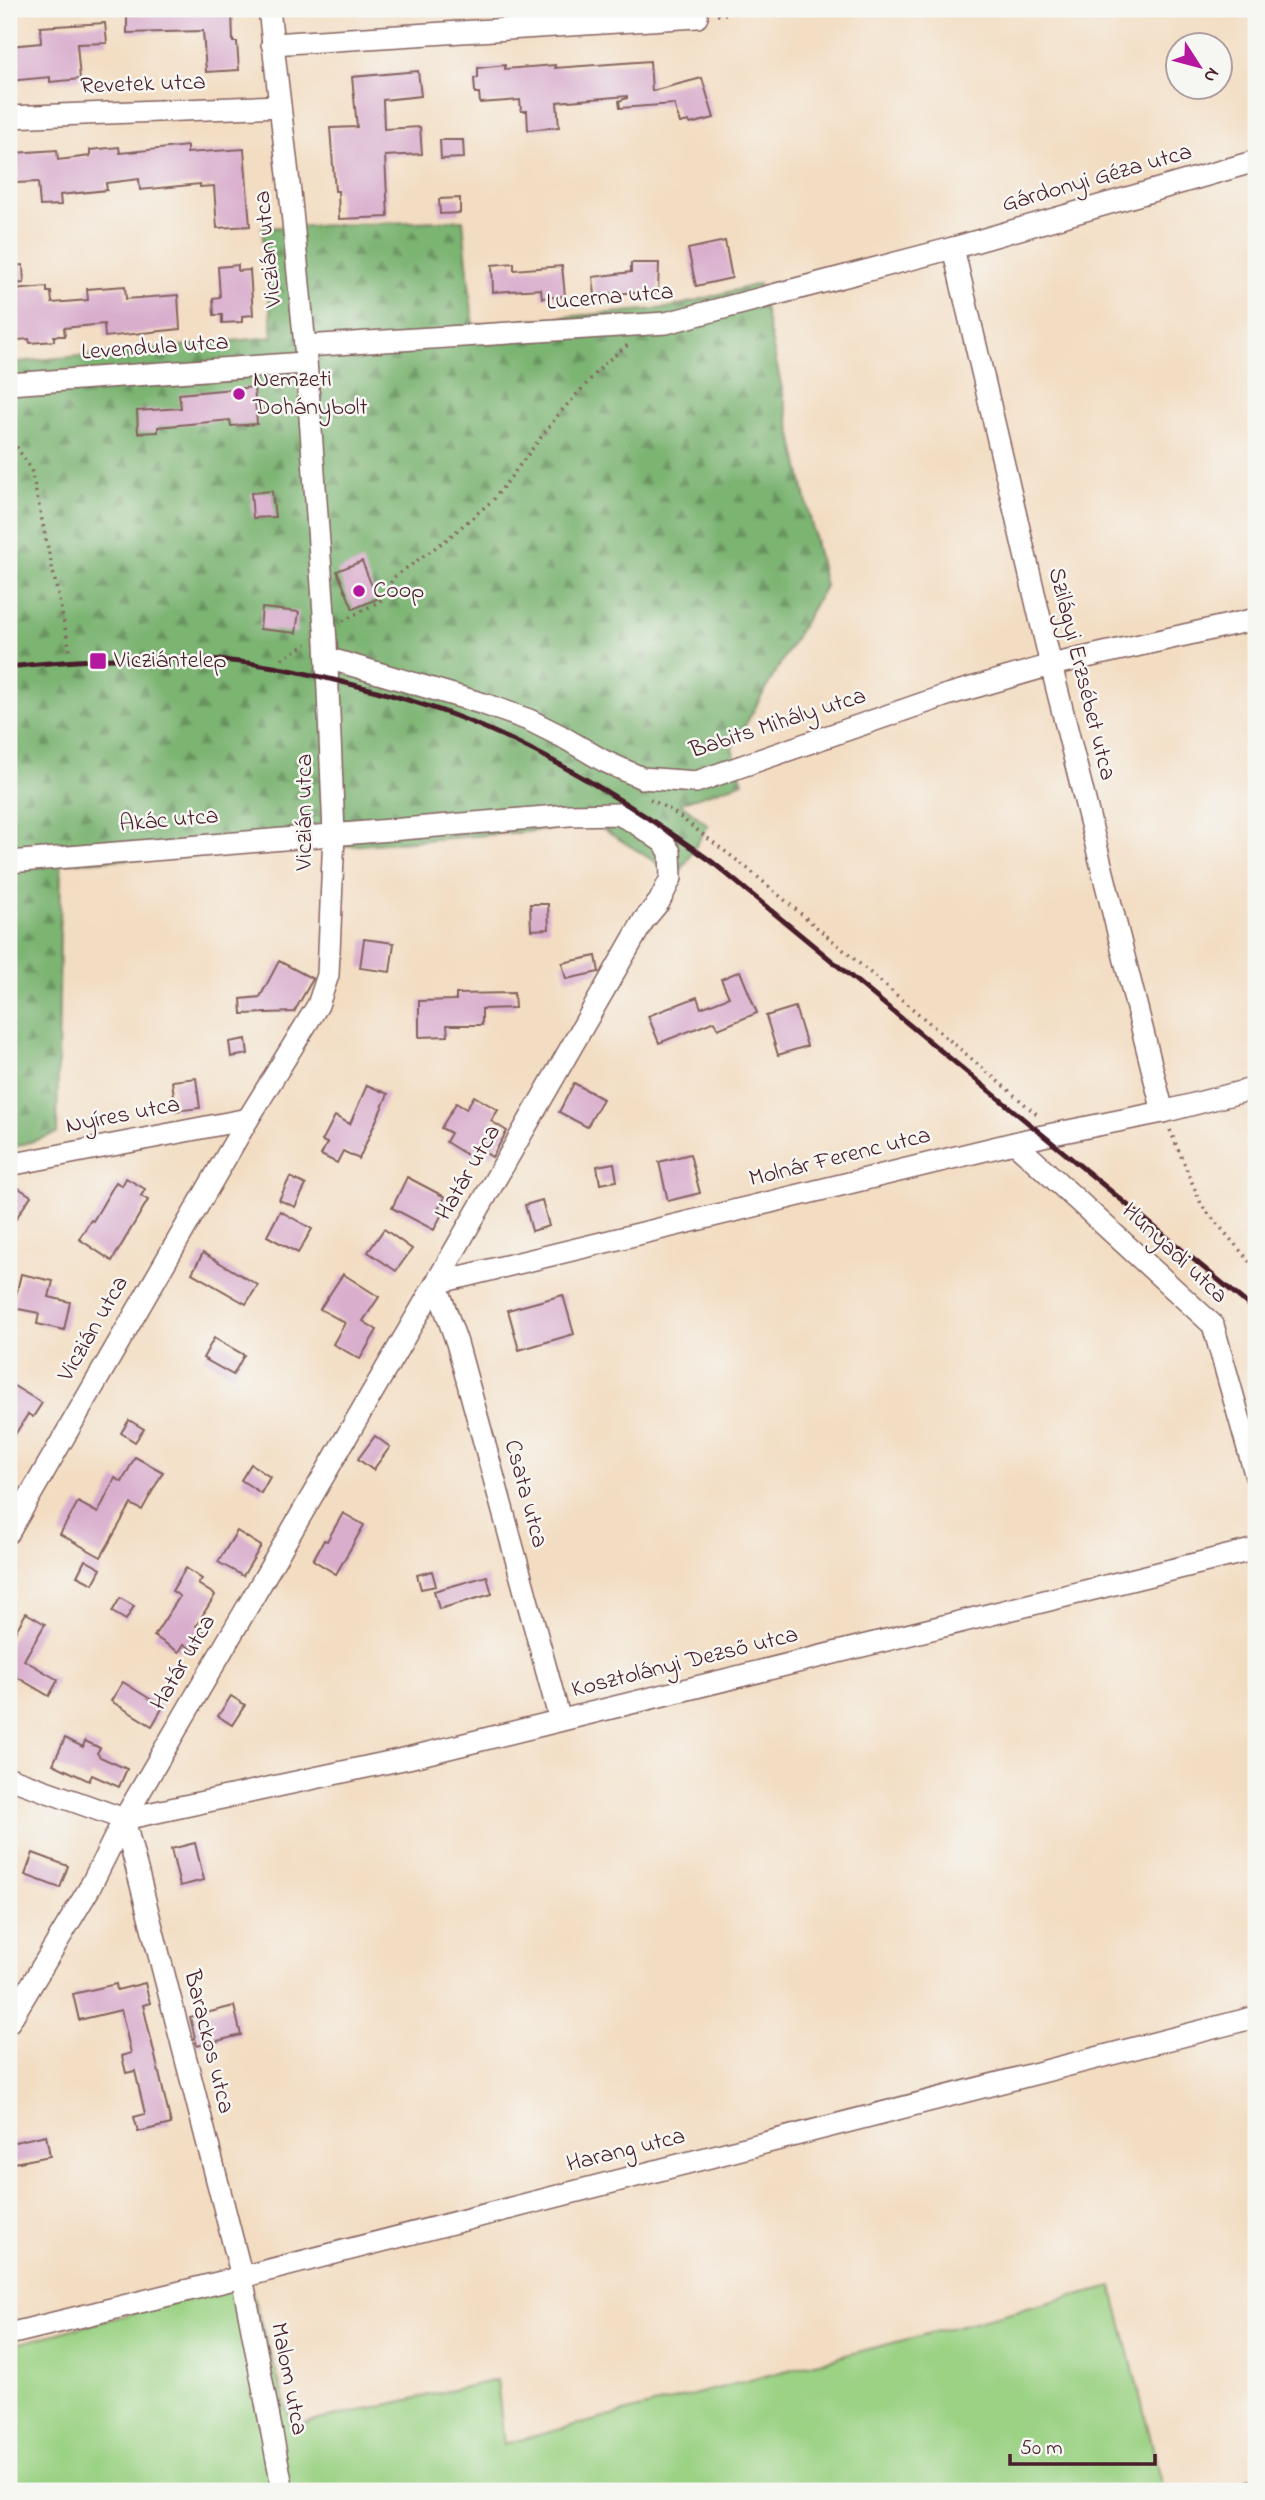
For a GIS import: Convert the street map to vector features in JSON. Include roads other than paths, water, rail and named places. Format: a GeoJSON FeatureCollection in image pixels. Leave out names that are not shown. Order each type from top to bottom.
{"type":"FeatureCollection","features":[{"type":"Feature","properties":{"kind":"street","name":"Viczián utca"},"geometry":{"type":"LineString","coordinates":[[9,1532],[248,1119],[318,1005],[325,987],[334,834],[327,658],[304,354],[269,9]]}},
{"type":"Feature","properties":{"kind":"street"},"geometry":{"type":"LineString","coordinates":[[272,44],[706,16]]}},
{"type":"Feature","properties":{"kind":"street","name":"Revetek utca"},"geometry":{"type":"LineString","coordinates":[[9,117],[280,106]]}},
{"type":"Feature","properties":{"kind":"street","name":"Gárdonyi Géza utca"},"geometry":{"type":"LineString","coordinates":[[953,248],[1256,161]]}},
{"type":"Feature","properties":{"kind":"street","name":"Lucerna utca"},"geometry":{"type":"LineString","coordinates":[[304,354],[666,323],[953,248]]}},
{"type":"Feature","properties":{"kind":"street","name":"Szilágyi Erzsébet utca"},"geometry":{"type":"LineString","coordinates":[[953,248],[1051,665],[1163,1112]]}},
{"type":"Feature","properties":{"kind":"street","name":"Levendula utca"},"geometry":{"type":"LineString","coordinates":[[9,384],[304,354]]}},
{"type":"Feature","properties":{"kind":"street","name":"Babits Mihály utca"},"geometry":{"type":"LineString","coordinates":[[327,658],[529,720],[604,761],[642,778],[696,782],[947,695],[1051,665],[1256,619]]}},
{"type":"Feature","properties":{"kind":"street","name":"Határ utca"},"geometry":{"type":"LineString","coordinates":[[9,2022],[89,1889],[124,1819],[644,920],[659,902],[671,878],[670,852],[663,842],[618,814],[569,815],[334,834]]}},
{"type":"Feature","properties":{"kind":"street","name":"Akác utca"},"geometry":{"type":"LineString","coordinates":[[9,862],[334,834]]}},
{"type":"Feature","properties":{"kind":"street","name":"Molnár Ferenc utca"},"geometry":{"type":"LineString","coordinates":[[436,1283],[1058,1132],[1163,1112],[1256,1088]]}},
{"type":"Feature","properties":{"kind":"street","name":"Nyíres utca"},"geometry":{"type":"LineString","coordinates":[[9,1165],[248,1119]]}},
{"type":"Feature","properties":{"kind":"street","name":"Hunyadi utca"},"geometry":{"type":"LineString","coordinates":[[1015,1143],[1213,1325],[1256,1477]]}},
{"type":"Feature","properties":{"kind":"street","name":"Csata utca"},"geometry":{"type":"LineString","coordinates":[[436,1283],[457,1343],[560,1720]]}},
{"type":"Feature","properties":{"kind":"street","name":"Kosztolányi Dezső utca"},"geometry":{"type":"LineString","coordinates":[[124,1819],[408,1758],[1256,1549]]}},
{"type":"Feature","properties":{"kind":"street"},"geometry":{"type":"LineString","coordinates":[[9,1778],[124,1819]]}},
{"type":"Feature","properties":{"kind":"street","name":"Barackos utca"},"geometry":{"type":"LineString","coordinates":[[124,1819],[242,2277]]}},
{"type":"Feature","properties":{"kind":"street","name":"Harang utca"},"geometry":{"type":"LineString","coordinates":[[9,2334],[242,2277],[1256,2017]]}},
{"type":"Feature","properties":{"kind":"street","name":"Malom utca"},"geometry":{"type":"LineString","coordinates":[[242,2277],[283,2491]]}},
{"type":"Feature","properties":{"kind":"railway"},"geometry":{"type":"LineString","coordinates":[[9,667],[156,658],[223,660],[276,667],[373,690],[440,710],[487,729],[554,762],[650,819],[711,861],[1256,1311]]}},
{"type":"Feature","properties":{"kind":"place","name":"Nemzeti Dohánybolt"},"geometry":{"type":"Point","coordinates":[239,394]}},
{"type":"Feature","properties":{"kind":"place","name":"Coop"},"geometry":{"type":"Point","coordinates":[359,591]}},
{"type":"Feature","properties":{"kind":"place","name":"Vicziántelep"},"geometry":{"type":"Point","coordinates":[98,661]}}]}
